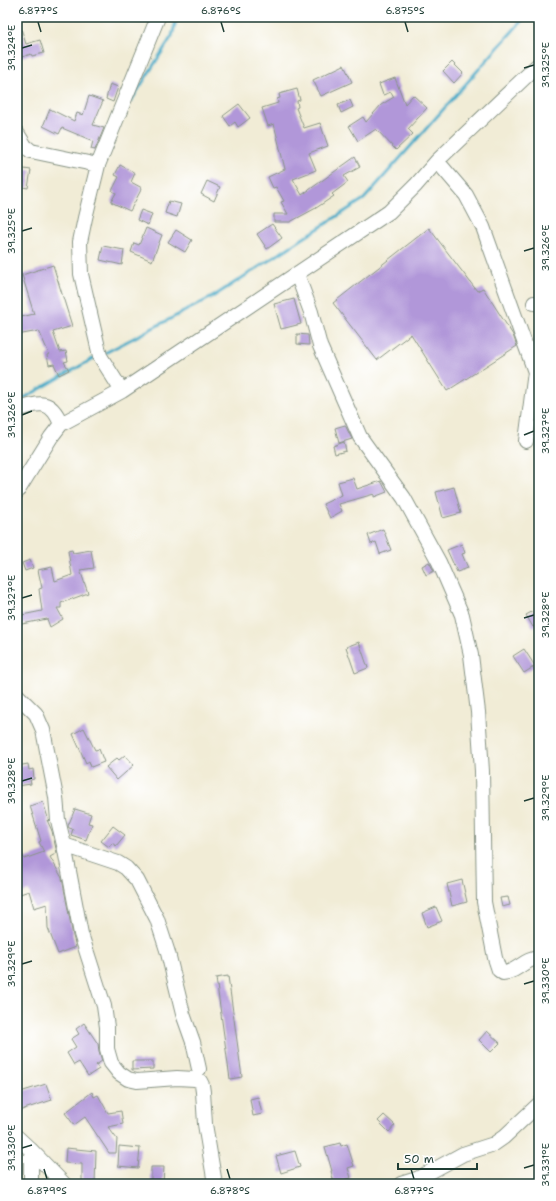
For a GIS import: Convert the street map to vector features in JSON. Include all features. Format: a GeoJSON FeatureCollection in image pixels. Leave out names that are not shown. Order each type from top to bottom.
{"type":"FeatureCollection","features":[{"type":"Feature","properties":{"kind":"street"},"geometry":{"type":"LineString","coordinates":[[122,391],[100,356],[80,274],[80,242],[84,218],[98,165],[158,17]]}},
{"type":"Feature","properties":{"kind":"street"},"geometry":{"type":"LineString","coordinates":[[17,492],[51,437],[61,424],[122,391],[389,212],[437,161],[539,64]]}},
{"type":"Feature","properties":{"kind":"street"},"geometry":{"type":"LineString","coordinates":[[17,133],[25,146],[31,151],[98,165]]}},
{"type":"Feature","properties":{"kind":"street"},"geometry":{"type":"LineString","coordinates":[[437,161],[466,195],[483,227],[535,372],[526,441]]}},
{"type":"Feature","properties":{"kind":"street"},"geometry":{"type":"LineString","coordinates":[[297,274],[311,312],[320,346],[360,437],[404,498],[439,562],[462,616],[471,655],[478,712],[482,771],[484,902],[495,958],[499,970],[503,973],[508,973],[532,959],[539,959]]}},
{"type":"Feature","properties":{"kind":"street"},"geometry":{"type":"LineString","coordinates":[[17,410],[37,403],[51,407],[58,415],[61,424]]}},
{"type":"Feature","properties":{"kind":"street"},"geometry":{"type":"LineString","coordinates":[[17,695],[36,714],[43,730],[56,797],[58,820],[80,934],[104,1006],[107,1027],[107,1049],[111,1063],[119,1073],[128,1079],[137,1081],[177,1078],[195,1079],[200,1081],[202,1085],[205,1124],[215,1184]]}},
{"type":"Feature","properties":{"kind":"street"},"geometry":{"type":"LineString","coordinates":[[64,846],[118,863],[126,868],[137,880],[157,919],[168,953],[183,1014],[193,1042],[199,1069]]}},
{"type":"Feature","properties":{"kind":"street"},"geometry":{"type":"LineString","coordinates":[[401,1184],[418,1179],[463,1154],[494,1144],[504,1137],[539,1104]]}},
{"type":"Feature","properties":{"kind":"street"},"geometry":{"type":"LineString","coordinates":[[17,1137],[64,1184]]}},
{"type":"Feature","properties":{"kind":"street"},"geometry":{"type":"LineString","coordinates":[[31,1150],[31,1184]]}},
{"type":"Feature","properties":{"kind":"building"},"geometry":{"type":"Polygon","coordinates":[[[17,22],[19,22],[26,44],[40,40],[44,53],[32,56],[31,54],[17,59],[17,22]]]}},
{"type":"Feature","properties":{"kind":"building"},"geometry":{"type":"Polygon","coordinates":[[[452,62],[463,73],[454,83],[443,71],[452,62]]]}},
{"type":"Feature","properties":{"kind":"building"},"geometry":{"type":"Polygon","coordinates":[[[344,65],[352,82],[321,96],[313,80],[344,65]]]}},
{"type":"Feature","properties":{"kind":"building"},"geometry":{"type":"Polygon","coordinates":[[[395,78],[405,104],[413,95],[427,108],[408,129],[413,134],[396,150],[376,129],[358,141],[349,126],[363,117],[366,122],[381,105],[394,97],[391,92],[383,95],[379,84],[395,78]]]}},
{"type":"Feature","properties":{"kind":"building"},"geometry":{"type":"Polygon","coordinates":[[[110,84],[118,87],[113,102],[106,99],[110,84]]]}},
{"type":"Feature","properties":{"kind":"building"},"geometry":{"type":"Polygon","coordinates":[[[297,89],[300,100],[297,101],[298,107],[296,108],[304,128],[320,123],[328,146],[309,153],[316,170],[293,179],[302,195],[355,157],[360,167],[344,176],[348,182],[332,194],[334,196],[316,208],[290,222],[274,222],[274,214],[288,214],[281,202],[284,201],[276,187],[273,188],[268,177],[285,169],[274,124],[268,126],[262,108],[278,103],[277,99],[280,98],[279,94],[297,89]]]}},
{"type":"Feature","properties":{"kind":"building"},"geometry":{"type":"Polygon","coordinates":[[[89,96],[103,101],[93,125],[104,128],[95,150],[91,149],[93,141],[62,128],[59,134],[43,126],[50,109],[74,121],[77,113],[83,115],[89,96]]]}},
{"type":"Feature","properties":{"kind":"building"},"geometry":{"type":"Polygon","coordinates":[[[350,100],[353,107],[341,113],[338,105],[350,100]]]}},
{"type":"Feature","properties":{"kind":"building"},"geometry":{"type":"Polygon","coordinates":[[[239,104],[250,118],[238,127],[235,122],[230,126],[223,116],[239,104]]]}},
{"type":"Feature","properties":{"kind":"building"},"geometry":{"type":"Polygon","coordinates":[[[120,165],[135,173],[131,182],[142,188],[130,211],[111,202],[116,193],[112,191],[119,177],[115,175],[120,165]]]}},
{"type":"Feature","properties":{"kind":"building"},"geometry":{"type":"Polygon","coordinates":[[[17,168],[31,170],[28,188],[17,186],[17,168]]]}},
{"type":"Feature","properties":{"kind":"building"},"geometry":{"type":"Polygon","coordinates":[[[207,181],[220,187],[214,201],[201,194],[207,181]]]}},
{"type":"Feature","properties":{"kind":"building"},"geometry":{"type":"Polygon","coordinates":[[[169,201],[181,204],[177,217],[165,213],[169,201]]]}},
{"type":"Feature","properties":{"kind":"building"},"geometry":{"type":"Polygon","coordinates":[[[141,210],[152,214],[148,225],[137,220],[141,210]]]}},
{"type":"Feature","properties":{"kind":"building"},"geometry":{"type":"Polygon","coordinates":[[[272,224],[282,238],[267,249],[257,234],[272,224]]]}},
{"type":"Feature","properties":{"kind":"building"},"geometry":{"type":"Polygon","coordinates":[[[146,228],[162,235],[152,261],[131,252],[134,243],[139,245],[146,228]]]}},
{"type":"Feature","properties":{"kind":"building"},"geometry":{"type":"Polygon","coordinates":[[[429,228],[477,291],[483,288],[513,335],[517,346],[447,391],[411,334],[377,360],[333,303],[429,228]]]}},
{"type":"Feature","properties":{"kind":"building"},"geometry":{"type":"Polygon","coordinates":[[[176,230],[192,240],[185,252],[168,242],[176,230]]]}},
{"type":"Feature","properties":{"kind":"building"},"geometry":{"type":"Polygon","coordinates":[[[103,246],[124,250],[122,265],[100,260],[103,246]]]}},
{"type":"Feature","properties":{"kind":"building"},"geometry":{"type":"Polygon","coordinates":[[[53,265],[72,326],[53,332],[60,352],[66,351],[68,361],[64,362],[69,370],[59,375],[54,364],[49,365],[47,355],[49,354],[39,331],[17,335],[17,318],[34,314],[22,275],[53,265]]]}},
{"type":"Feature","properties":{"kind":"building"},"geometry":{"type":"Polygon","coordinates":[[[294,299],[301,324],[281,329],[274,304],[294,299]]]}},
{"type":"Feature","properties":{"kind":"building"},"geometry":{"type":"Polygon","coordinates":[[[297,334],[308,335],[309,345],[297,344],[297,334]]]}},
{"type":"Feature","properties":{"kind":"building"},"geometry":{"type":"Polygon","coordinates":[[[345,425],[352,439],[339,443],[335,428],[345,425]]]}},
{"type":"Feature","properties":{"kind":"building"},"geometry":{"type":"Polygon","coordinates":[[[344,442],[346,451],[335,454],[333,446],[344,442]]]}},
{"type":"Feature","properties":{"kind":"building"},"geometry":{"type":"Polygon","coordinates":[[[353,478],[357,489],[381,481],[387,492],[374,497],[374,494],[339,504],[342,511],[330,518],[323,504],[342,495],[338,482],[353,478]]]}},
{"type":"Feature","properties":{"kind":"building"},"geometry":{"type":"Polygon","coordinates":[[[454,487],[461,513],[443,518],[436,492],[454,487]]]}},
{"type":"Feature","properties":{"kind":"building"},"geometry":{"type":"Polygon","coordinates":[[[383,529],[391,550],[380,554],[376,542],[371,544],[368,535],[383,529]]]}},
{"type":"Feature","properties":{"kind":"building"},"geometry":{"type":"Polygon","coordinates":[[[462,544],[465,553],[462,554],[468,568],[457,572],[447,550],[462,544]]]}},
{"type":"Feature","properties":{"kind":"building"},"geometry":{"type":"Polygon","coordinates":[[[72,550],[73,553],[91,550],[94,568],[80,570],[88,593],[61,603],[61,608],[57,608],[63,619],[50,627],[47,619],[17,625],[17,616],[42,611],[39,589],[42,588],[38,570],[52,567],[55,581],[72,575],[68,551],[72,550]]]}},
{"type":"Feature","properties":{"kind":"building"},"geometry":{"type":"Polygon","coordinates":[[[30,560],[33,568],[25,571],[22,563],[30,560]]]}},
{"type":"Feature","properties":{"kind":"building"},"geometry":{"type":"Polygon","coordinates":[[[429,562],[434,571],[426,575],[422,566],[429,562]]]}},
{"type":"Feature","properties":{"kind":"building"},"geometry":{"type":"Polygon","coordinates":[[[539,608],[539,624],[533,627],[526,615],[539,608]]]}},
{"type":"Feature","properties":{"kind":"building"},"geometry":{"type":"Polygon","coordinates":[[[359,642],[368,668],[355,673],[346,647],[359,642]]]}},
{"type":"Feature","properties":{"kind":"building"},"geometry":{"type":"Polygon","coordinates":[[[524,649],[535,666],[524,673],[513,656],[524,649]]]}},
{"type":"Feature","properties":{"kind":"building"},"geometry":{"type":"Polygon","coordinates":[[[84,728],[95,750],[99,749],[104,762],[91,767],[89,761],[86,763],[73,734],[84,728]]]}},
{"type":"Feature","properties":{"kind":"building"},"geometry":{"type":"Polygon","coordinates":[[[125,755],[134,765],[117,780],[106,767],[117,758],[119,760],[125,755]]]}},
{"type":"Feature","properties":{"kind":"building"},"geometry":{"type":"Polygon","coordinates":[[[28,764],[29,770],[33,769],[34,779],[30,780],[31,784],[17,786],[17,766],[28,764]]]}},
{"type":"Feature","properties":{"kind":"building"},"geometry":{"type":"Polygon","coordinates":[[[43,802],[57,853],[50,857],[62,878],[76,947],[58,954],[48,928],[47,904],[34,908],[29,891],[17,895],[17,843],[19,842],[24,859],[44,852],[39,842],[41,841],[30,806],[43,802]]]}},
{"type":"Feature","properties":{"kind":"building"},"geometry":{"type":"Polygon","coordinates":[[[75,809],[91,814],[88,823],[92,824],[86,840],[71,835],[73,829],[69,828],[68,826],[75,809]]]}},
{"type":"Feature","properties":{"kind":"building"},"geometry":{"type":"Polygon","coordinates":[[[113,826],[125,835],[116,846],[112,843],[109,847],[101,841],[113,826]]]}},
{"type":"Feature","properties":{"kind":"building"},"geometry":{"type":"Polygon","coordinates":[[[462,880],[467,902],[452,906],[447,884],[462,880]]]}},
{"type":"Feature","properties":{"kind":"building"},"geometry":{"type":"Polygon","coordinates":[[[508,897],[510,905],[502,907],[500,898],[508,897]]]}},
{"type":"Feature","properties":{"kind":"building"},"geometry":{"type":"Polygon","coordinates":[[[436,907],[442,921],[427,927],[422,913],[436,907]]]}},
{"type":"Feature","properties":{"kind":"building"},"geometry":{"type":"Polygon","coordinates":[[[228,976],[242,1077],[230,1079],[216,978],[228,976]]]}},
{"type":"Feature","properties":{"kind":"building"},"geometry":{"type":"Polygon","coordinates":[[[84,1023],[98,1044],[102,1061],[96,1065],[99,1069],[88,1076],[79,1062],[74,1065],[67,1053],[76,1047],[71,1039],[79,1034],[76,1029],[84,1023]]]}},
{"type":"Feature","properties":{"kind":"building"},"geometry":{"type":"Polygon","coordinates":[[[487,1031],[500,1043],[491,1052],[479,1040],[487,1031]]]}},
{"type":"Feature","properties":{"kind":"building"},"geometry":{"type":"Polygon","coordinates":[[[132,1061],[153,1061],[153,1069],[132,1070],[132,1061]]]}},
{"type":"Feature","properties":{"kind":"building"},"geometry":{"type":"Polygon","coordinates":[[[46,1084],[52,1100],[24,1109],[17,1113],[17,1093],[46,1084]]]}},
{"type":"Feature","properties":{"kind":"building"},"geometry":{"type":"Polygon","coordinates":[[[92,1092],[94,1097],[98,1095],[108,1113],[121,1111],[123,1124],[108,1127],[117,1139],[116,1153],[109,1153],[85,1117],[74,1125],[65,1113],[92,1092]]]}},
{"type":"Feature","properties":{"kind":"building"},"geometry":{"type":"Polygon","coordinates":[[[258,1097],[262,1114],[253,1116],[250,1099],[258,1097]]]}},
{"type":"Feature","properties":{"kind":"building"},"geometry":{"type":"Polygon","coordinates":[[[384,1115],[395,1125],[389,1132],[378,1121],[384,1115]]]}},
{"type":"Feature","properties":{"kind":"building"},"geometry":{"type":"Polygon","coordinates":[[[340,1143],[341,1146],[347,1144],[354,1166],[348,1168],[351,1178],[334,1183],[325,1147],[340,1143]]]}},
{"type":"Feature","properties":{"kind":"building"},"geometry":{"type":"Polygon","coordinates":[[[119,1146],[140,1148],[138,1168],[118,1166],[119,1146]]]}},
{"type":"Feature","properties":{"kind":"building"},"geometry":{"type":"Polygon","coordinates":[[[66,1148],[96,1151],[95,1184],[82,1184],[82,1164],[65,1163],[66,1148]]]}},
{"type":"Feature","properties":{"kind":"building"},"geometry":{"type":"Polygon","coordinates":[[[295,1151],[300,1167],[281,1173],[276,1156],[295,1151]]]}},
{"type":"Feature","properties":{"kind":"building"},"geometry":{"type":"Polygon","coordinates":[[[151,1167],[164,1167],[163,1184],[151,1184],[151,1167]]]}},
{"type":"Feature","properties":{"kind":"waterway"},"geometry":{"type":"LineString","coordinates":[[131,101],[172,36],[177,17]]}},
{"type":"Feature","properties":{"kind":"waterway"},"geometry":{"type":"LineString","coordinates":[[103,354],[214,296],[364,199],[525,17]]}},
{"type":"Feature","properties":{"kind":"waterway"},"geometry":{"type":"LineString","coordinates":[[17,402],[96,357]]}}]}
